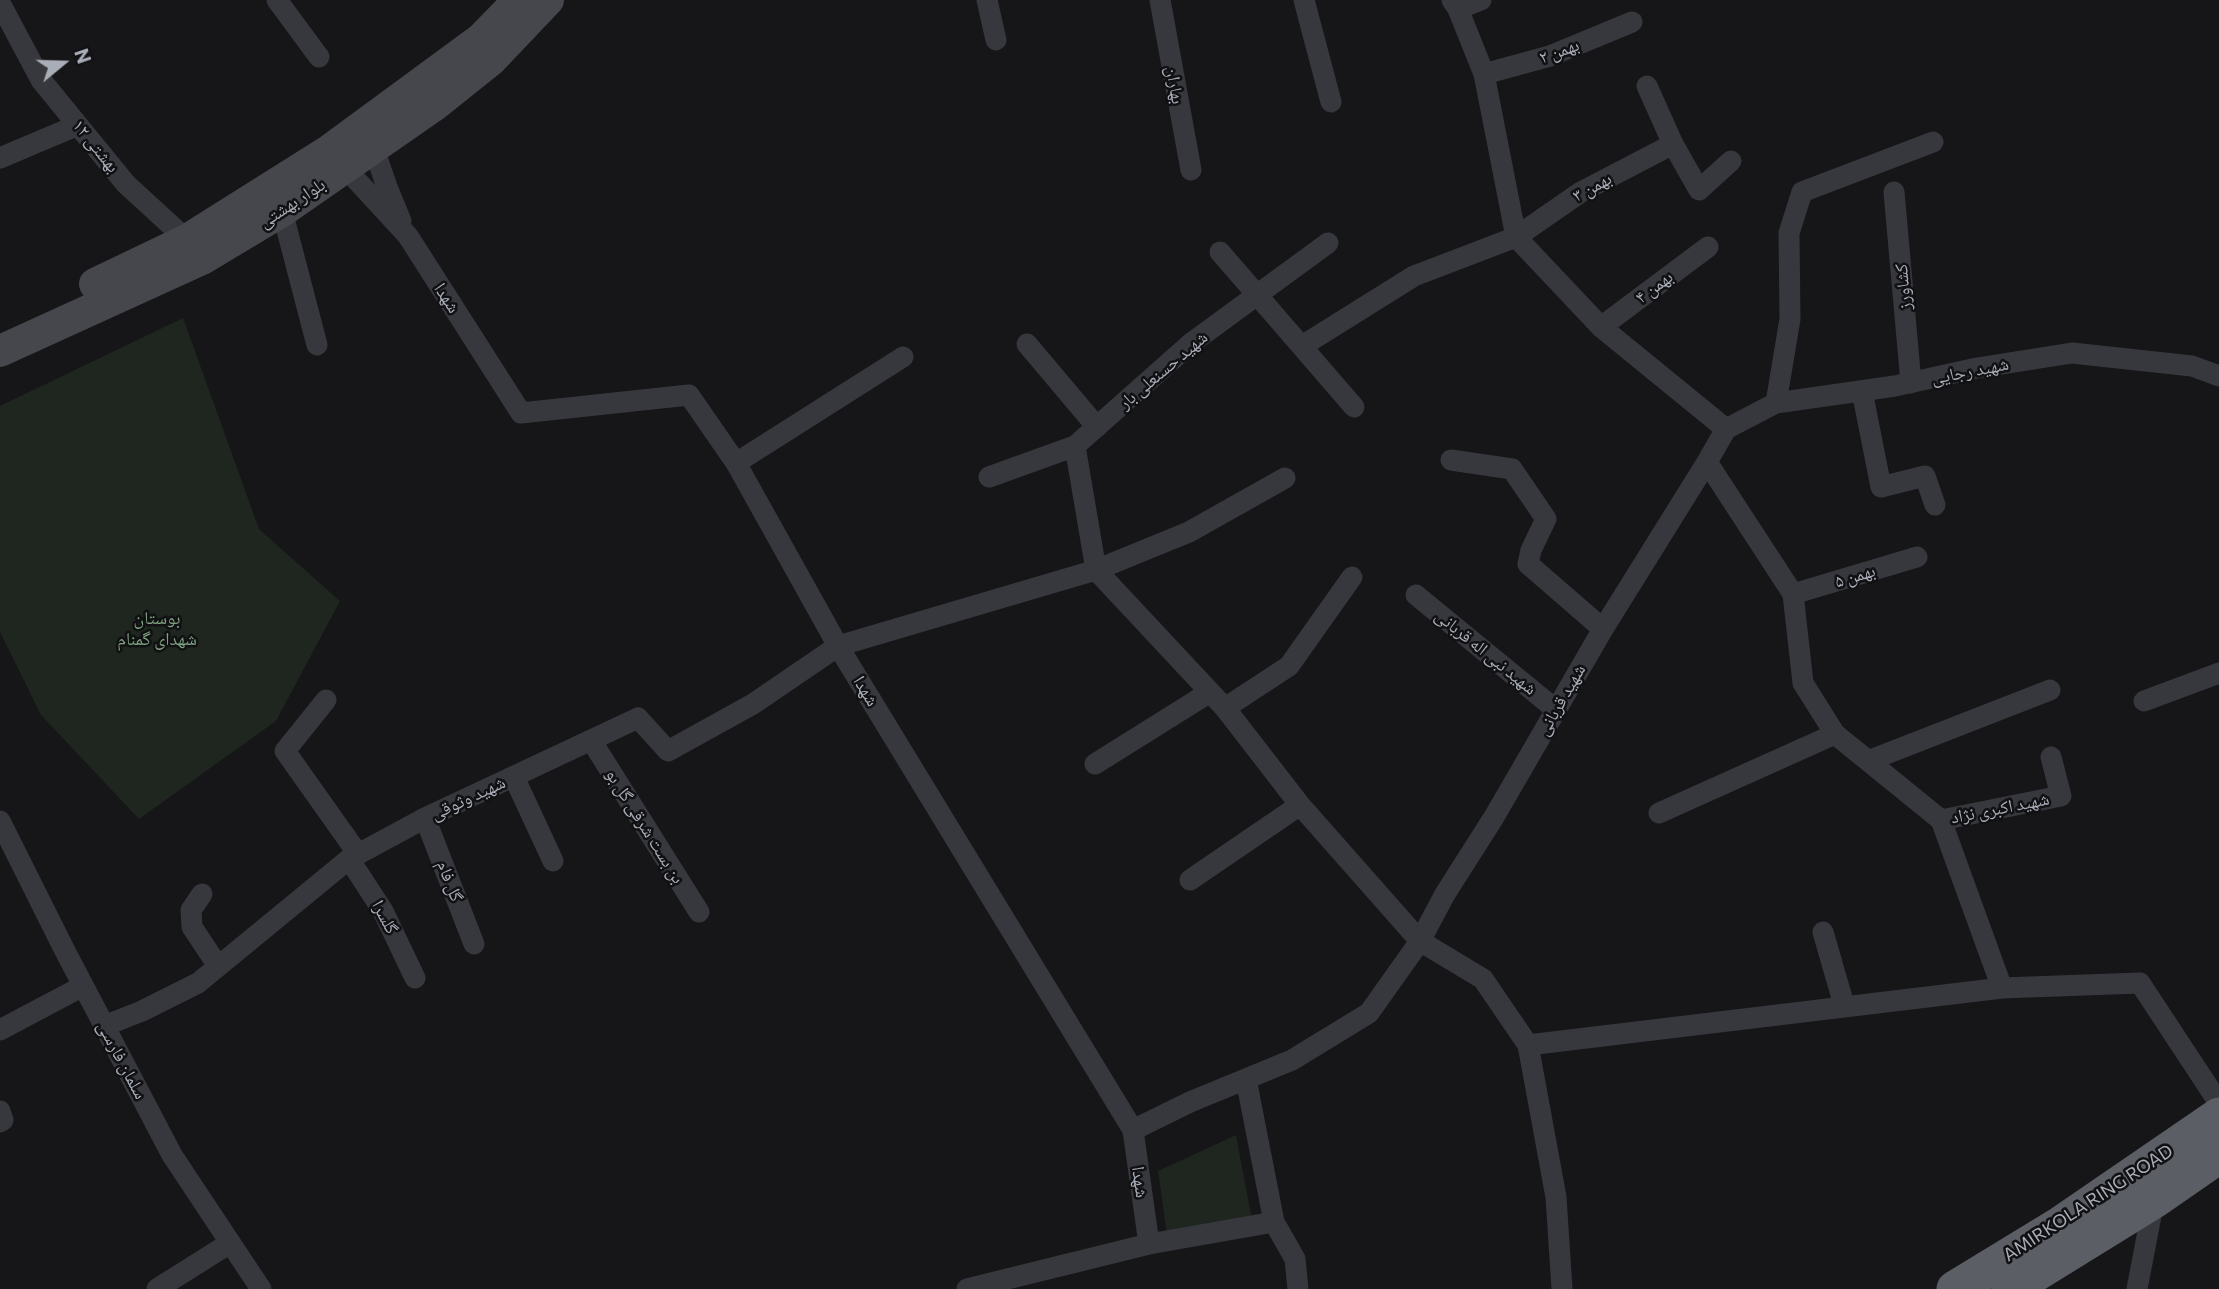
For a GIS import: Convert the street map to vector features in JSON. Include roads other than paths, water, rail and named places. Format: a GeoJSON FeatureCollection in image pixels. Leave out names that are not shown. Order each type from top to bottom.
{"type":"FeatureCollection","features":[{"type":"Feature","properties":{"kind":"highway","name":"AMIRKOLA RING ROAD"},"geometry":{"type":"LineString","coordinates":[[1955,1289],[2060,1225],[2219,1116]]}},
{"type":"Feature","properties":{"kind":"highway","name":"AMIRKOLA RING ROAD"},"geometry":{"type":"LineString","coordinates":[[2010,1289],[2154,1200],[2217,1165]]}},
{"type":"Feature","properties":{"kind":"main road","name":"بلوار بهشتی"},"geometry":{"type":"LineString","coordinates":[[366,139],[481,39],[519,0]]}},
{"type":"Feature","properties":{"kind":"main road","name":"بلوار بهشتی"},"geometry":{"type":"LineString","coordinates":[[0,351],[194,250],[337,159],[491,60],[548,0]]}},
{"type":"Feature","properties":{"kind":"main road","name":"بلوار بهشتی"},"geometry":{"type":"LineString","coordinates":[[0,329],[282,211],[337,159]]}},
{"type":"Feature","properties":{"kind":"street"},"geometry":{"type":"LineString","coordinates":[[277,0],[319,57]]}},
{"type":"Feature","properties":{"kind":"street"},"geometry":{"type":"LineString","coordinates":[[987,0],[996,40]]}},
{"type":"Feature","properties":{"kind":"street","name":"بهاران"},"geometry":{"type":"LineString","coordinates":[[1160,0],[1191,170]]}},
{"type":"Feature","properties":{"kind":"street"},"geometry":{"type":"LineString","coordinates":[[1304,0],[1331,103]]}},
{"type":"Feature","properties":{"kind":"street"},"geometry":{"type":"LineString","coordinates":[[1480,0],[1455,4],[1484,74],[1516,237],[1601,327],[1726,429]]}},
{"type":"Feature","properties":{"kind":"street","name":"بهشتی ۱۲"},"geometry":{"type":"LineString","coordinates":[[0,3],[41,80],[126,184],[194,250]]}},
{"type":"Feature","properties":{"kind":"street","name":"بهمن ۲"},"geometry":{"type":"LineString","coordinates":[[1484,74],[1550,56],[1632,22]]}},
{"type":"Feature","properties":{"kind":"street"},"geometry":{"type":"LineString","coordinates":[[1647,86],[1673,144],[1699,190],[1731,161]]}},
{"type":"Feature","properties":{"kind":"street"},"geometry":{"type":"LineString","coordinates":[[0,158],[78,125]]}},
{"type":"Feature","properties":{"kind":"street"},"geometry":{"type":"LineString","coordinates":[[366,139],[408,236]]}},
{"type":"Feature","properties":{"kind":"street"},"geometry":{"type":"LineString","coordinates":[[1776,403],[1790,319],[1789,233],[1802,192],[1933,142]]}},
{"type":"Feature","properties":{"kind":"street","name":"بهمن ۳"},"geometry":{"type":"LineString","coordinates":[[1303,346],[1414,276],[1516,237],[1581,192],[1673,144]]}},
{"type":"Feature","properties":{"kind":"street","name":"شهدا"},"geometry":{"type":"LineString","coordinates":[[337,159],[408,236],[522,414],[689,395],[736,463],[838,646],[1133,1130],[1149,1244]]}},
{"type":"Feature","properties":{"kind":"street","name":"کشاورز"},"geometry":{"type":"LineString","coordinates":[[1894,192],[1912,383]]}},
{"type":"Feature","properties":{"kind":"street"},"geometry":{"type":"LineString","coordinates":[[282,211],[317,345]]}},
{"type":"Feature","properties":{"kind":"street","name":"شهید حسنعلی بار"},"geometry":{"type":"LineString","coordinates":[[989,477],[1075,446],[1190,344],[1328,243]]}},
{"type":"Feature","properties":{"kind":"street","name":"بهمن ۴"},"geometry":{"type":"LineString","coordinates":[[1601,327],[1708,247]]}},
{"type":"Feature","properties":{"kind":"street"},"geometry":{"type":"LineString","coordinates":[[1220,252],[1354,407]]}},
{"type":"Feature","properties":{"kind":"street"},"geometry":{"type":"LineString","coordinates":[[1027,344],[1097,426]]}},
{"type":"Feature","properties":{"kind":"street","name":"شهید رجایی"},"geometry":{"type":"LineString","coordinates":[[1726,429],[1776,403],[1912,383],[1977,368],[2072,353],[2192,366],[2219,376]]}},
{"type":"Feature","properties":{"kind":"street"},"geometry":{"type":"LineString","coordinates":[[736,463],[903,357]]}},
{"type":"Feature","properties":{"kind":"street"},"geometry":{"type":"LineString","coordinates":[[1862,391],[1881,487],[1926,476],[1935,505]]}},
{"type":"Feature","properties":{"kind":"street","name":"شهید قربانی"},"geometry":{"type":"LineString","coordinates":[[1133,1130],[1191,1102],[1292,1060],[1369,1013],[1420,941],[1555,709],[1726,429]]}},
{"type":"Feature","properties":{"kind":"street"},"geometry":{"type":"LineString","coordinates":[[1075,446],[1096,570],[1225,708],[1300,805],[1420,941],[1483,979],[1528,1045],[1556,1197],[1562,1289]]}},
{"type":"Feature","properties":{"kind":"street"},"geometry":{"type":"LineString","coordinates":[[1451,460],[1512,469],[1546,519],[1531,550],[1528,564],[1603,629]]}},
{"type":"Feature","properties":{"kind":"street"},"geometry":{"type":"LineString","coordinates":[[1707,462],[1793,594],[1802,683],[1835,734],[1941,820],[2002,988]]}},
{"type":"Feature","properties":{"kind":"street"},"geometry":{"type":"LineString","coordinates":[[838,646],[1096,570],[1189,532],[1285,478]]}},
{"type":"Feature","properties":{"kind":"street","name":"بهمن ۵"},"geometry":{"type":"LineString","coordinates":[[1793,594],[1917,557]]}},
{"type":"Feature","properties":{"kind":"street"},"geometry":{"type":"LineString","coordinates":[[1225,708],[1289,666],[1352,578]]}},
{"type":"Feature","properties":{"kind":"street","name":"شهید نبی اله قربانی"},"geometry":{"type":"LineString","coordinates":[[1416,595],[1555,709]]}},
{"type":"Feature","properties":{"kind":"street","name":"شهید وثوقی"},"geometry":{"type":"LineString","coordinates":[[104,1026],[142,1011],[198,983],[354,857],[425,818],[638,718],[668,751],[753,704],[838,646]]}},
{"type":"Feature","properties":{"kind":"street"},"geometry":{"type":"LineString","coordinates":[[2144,701],[2219,673]]}},
{"type":"Feature","properties":{"kind":"street"},"geometry":{"type":"LineString","coordinates":[[1868,761],[2050,690]]}},
{"type":"Feature","properties":{"kind":"street"},"geometry":{"type":"LineString","coordinates":[[1095,764],[1210,692]]}},
{"type":"Feature","properties":{"kind":"street","name":"گلسرا"},"geometry":{"type":"LineString","coordinates":[[326,701],[285,751],[354,857],[415,978]]}},
{"type":"Feature","properties":{"kind":"street"},"geometry":{"type":"LineString","coordinates":[[1659,813],[1835,734]]}},
{"type":"Feature","properties":{"kind":"street","name":"بن بست شرقی گل بو"},"geometry":{"type":"LineString","coordinates":[[591,740],[699,912]]}},
{"type":"Feature","properties":{"kind":"street","name":"شهید اکبری نژاد"},"geometry":{"type":"LineString","coordinates":[[1941,820],[2061,796],[2051,757]]}},
{"type":"Feature","properties":{"kind":"street"},"geometry":{"type":"LineString","coordinates":[[513,777],[553,861]]}},
{"type":"Feature","properties":{"kind":"street"},"geometry":{"type":"LineString","coordinates":[[1190,880],[1300,805]]}},
{"type":"Feature","properties":{"kind":"street","name":"گل فام"},"geometry":{"type":"LineString","coordinates":[[425,818],[474,944]]}},
{"type":"Feature","properties":{"kind":"street","name":"سلمان فارسی"},"geometry":{"type":"LineString","coordinates":[[0,821],[172,1155],[261,1289]]}},
{"type":"Feature","properties":{"kind":"street"},"geometry":{"type":"LineString","coordinates":[[202,894],[191,910],[191,928],[218,966]]}},
{"type":"Feature","properties":{"kind":"street"},"geometry":{"type":"LineString","coordinates":[[1824,932],[1844,1005]]}},
{"type":"Feature","properties":{"kind":"street"},"geometry":{"type":"LineString","coordinates":[[1528,1045],[2002,988],[2140,983],[2219,1103]]}},
{"type":"Feature","properties":{"kind":"street"},"geometry":{"type":"LineString","coordinates":[[0,1030],[83,986]]}},
{"type":"Feature","properties":{"kind":"street"},"geometry":{"type":"LineString","coordinates":[[1246,1079],[1274,1222],[1295,1259],[1298,1289]]}},
{"type":"Feature","properties":{"kind":"street"},"geometry":{"type":"LineString","coordinates":[[0,1111],[3,1120],[0,1122]]}},
{"type":"Feature","properties":{"kind":"street"},"geometry":{"type":"LineString","coordinates":[[2137,1289],[2154,1200]]}},
{"type":"Feature","properties":{"kind":"street"},"geometry":{"type":"LineString","coordinates":[[967,1289],[1149,1244],[1274,1222]]}},
{"type":"Feature","properties":{"kind":"street"},"geometry":{"type":"LineString","coordinates":[[157,1289],[230,1243]]}},
{"type":"Feature","properties":{"kind":"park label","name":"بوستان شهدای گمنام"},"geometry":{"type":"Point","coordinates":[157,628]}}]}
